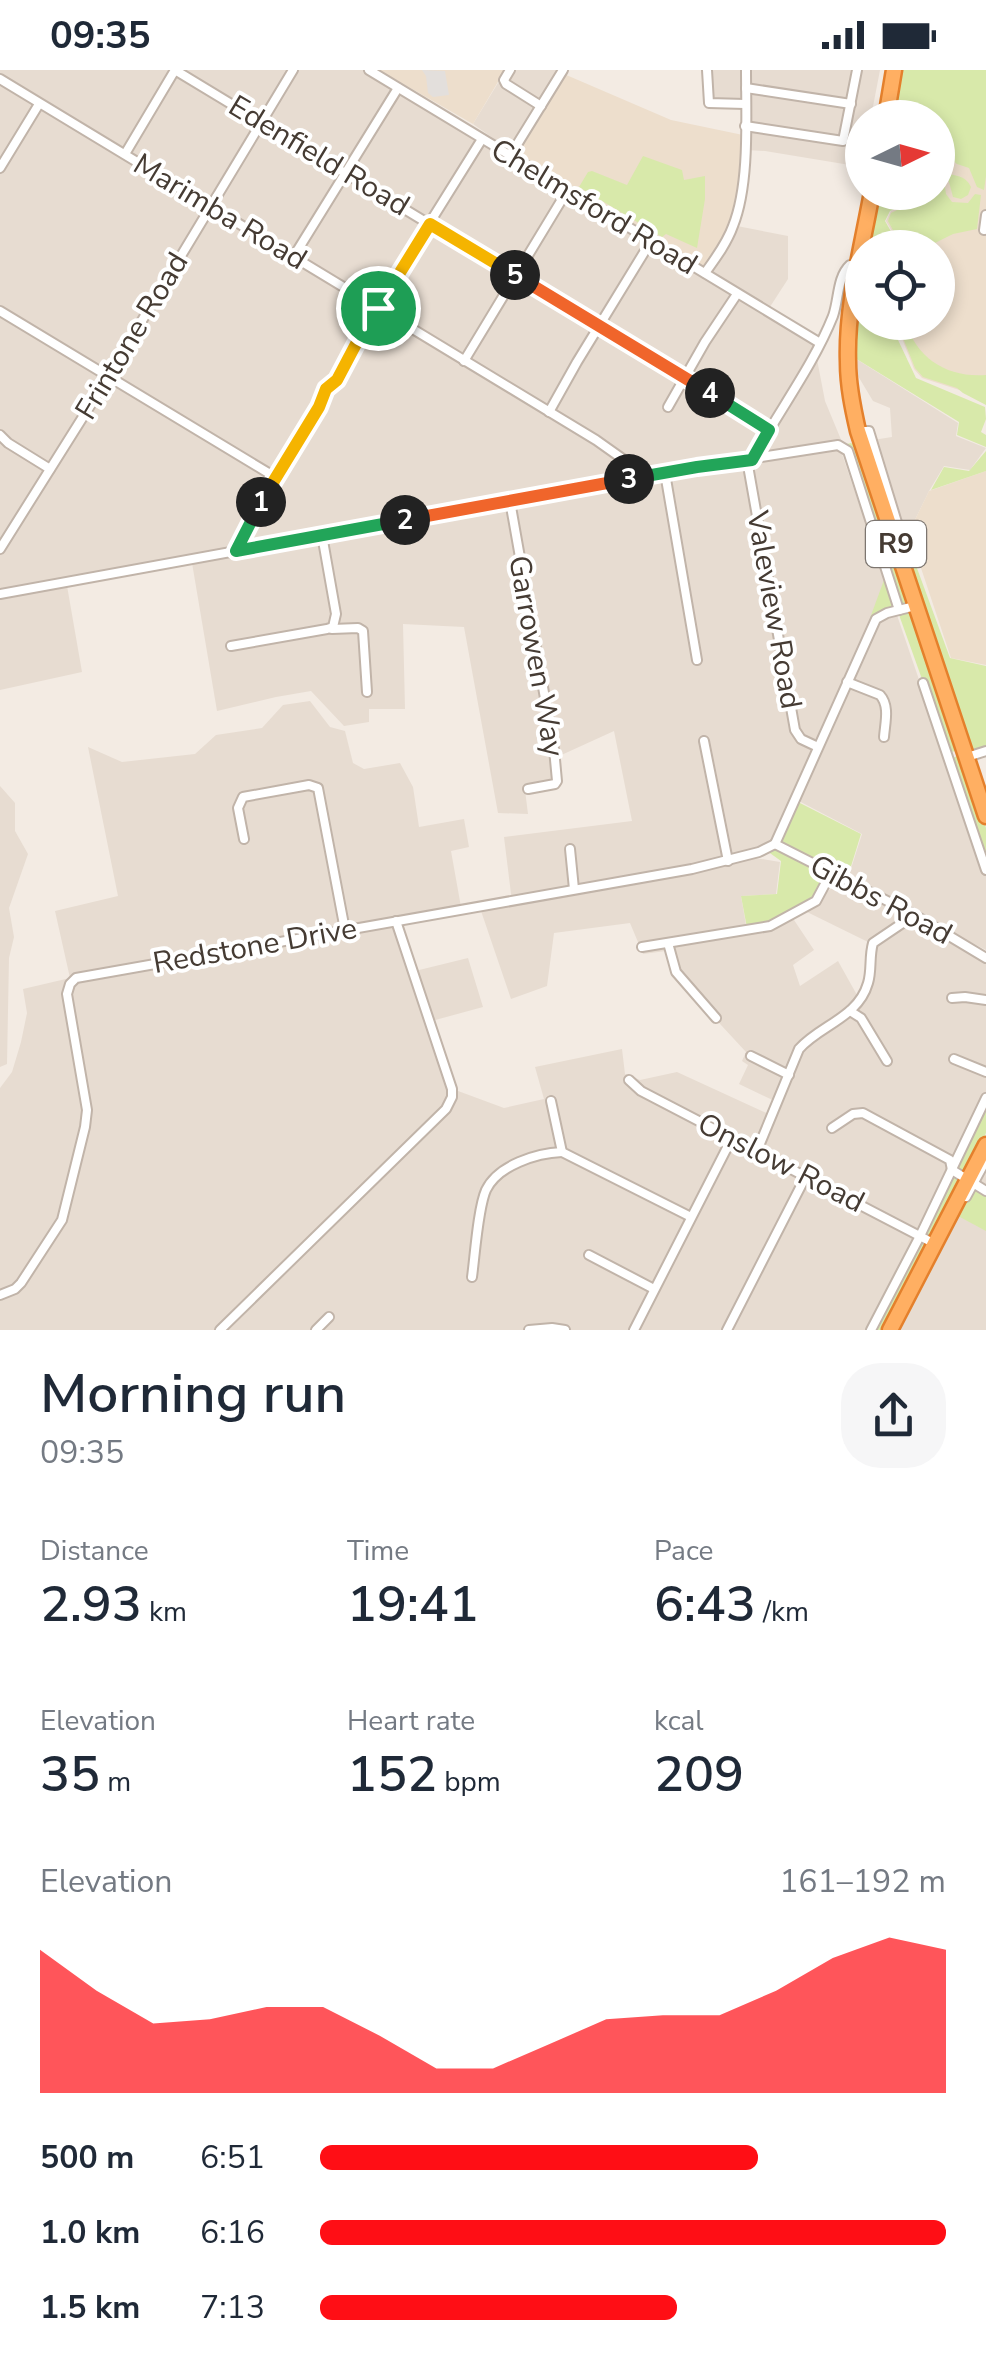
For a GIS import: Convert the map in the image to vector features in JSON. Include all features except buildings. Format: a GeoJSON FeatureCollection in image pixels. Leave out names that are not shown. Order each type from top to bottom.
{"type":"FeatureCollection","features":[{"type":"Feature","properties":{"kind":"highway"},"geometry":{"type":"LineString","coordinates":[[889,100],[894,70]]}},
{"type":"Feature","properties":{"kind":"highway","name":"R9"},"geometry":{"type":"LineString","coordinates":[[849,340],[848,366],[858,432],[986,816]]}},
{"type":"Feature","properties":{"kind":"highway"},"geometry":{"type":"LineString","coordinates":[[894,1330],[971,1183],[986,1145]]}},
{"type":"Feature","properties":{"kind":"street","name":"Edenfield Road"},"geometry":{"type":"LineString","coordinates":[[176,70],[769,430]]}},
{"type":"Feature","properties":{"kind":"street"},"geometry":{"type":"LineString","coordinates":[[125,154],[176,70]]}},
{"type":"Feature","properties":{"kind":"street","name":"Frintone Road"},"geometry":{"type":"LineString","coordinates":[[1,545],[108,377],[293,70]]}},
{"type":"Feature","properties":{"kind":"street","name":"Chelmsford Road"},"geometry":{"type":"LineString","coordinates":[[369,70],[820,343]]}},
{"type":"Feature","properties":{"kind":"street"},"geometry":{"type":"LineString","coordinates":[[510,70],[504,80],[506,84],[541,106]]}},
{"type":"Feature","properties":{"kind":"street"},"geometry":{"type":"LineString","coordinates":[[510,156],[563,70]]}},
{"type":"Feature","properties":{"kind":"street"},"geometry":{"type":"LineString","coordinates":[[707,70],[709,103],[746,104]]}},
{"type":"Feature","properties":{"kind":"street"},"geometry":{"type":"LineString","coordinates":[[705,274],[730,233],[738,209],[743,180],[746,70]]}},
{"type":"Feature","properties":{"kind":"street"},"geometry":{"type":"LineString","coordinates":[[852,100],[858,70]]}},
{"type":"Feature","properties":{"kind":"street","name":"Marimba Road"},"geometry":{"type":"LineString","coordinates":[[0,79],[622,457],[638,478]]}},
{"type":"Feature","properties":{"kind":"street"},"geometry":{"type":"LineString","coordinates":[[294,256],[398,88]]}},
{"type":"Feature","properties":{"kind":"street"},"geometry":{"type":"LineString","coordinates":[[746,88],[845,103]]}},
{"type":"Feature","properties":{"kind":"street"},"geometry":{"type":"LineString","coordinates":[[0,168],[39,104]]}},
{"type":"Feature","properties":{"kind":"street"},"geometry":{"type":"LineString","coordinates":[[745,126],[845,140]]}},
{"type":"Feature","properties":{"kind":"street"},"geometry":{"type":"LineString","coordinates":[[236,551],[326,389],[337,380],[366,325],[482,139]]}},
{"type":"Feature","properties":{"kind":"street"},"geometry":{"type":"LineString","coordinates":[[516,146],[520,162]]}},
{"type":"Feature","properties":{"kind":"street"},"geometry":{"type":"LineString","coordinates":[[464,361],[567,191]]}},
{"type":"Feature","properties":{"kind":"street"},"geometry":{"type":"LineString","coordinates":[[984,230],[986,215]]}},
{"type":"Feature","properties":{"kind":"street"},"geometry":{"type":"LineString","coordinates":[[549,412],[652,241]]}},
{"type":"Feature","properties":{"kind":"street"},"geometry":{"type":"LineString","coordinates":[[749,460],[820,343],[845,286]]}},
{"type":"Feature","properties":{"kind":"street"},"geometry":{"type":"LineString","coordinates":[[668,407],[738,294]]}},
{"type":"Feature","properties":{"kind":"street"},"geometry":{"type":"LineString","coordinates":[[0,311],[274,478]]}},
{"type":"Feature","properties":{"kind":"street"},"geometry":{"type":"LineString","coordinates":[[858,432],[869,431],[899,529]]}},
{"type":"Feature","properties":{"kind":"street"},"geometry":{"type":"LineString","coordinates":[[0,435],[50,469]]}},
{"type":"Feature","properties":{"kind":"street"},"geometry":{"type":"LineString","coordinates":[[0,594],[665,473],[838,446],[845,448],[899,610]]}},
{"type":"Feature","properties":{"kind":"street","name":"Valeview Road"},"geometry":{"type":"LineString","coordinates":[[749,460],[795,730],[800,739],[818,747]]}},
{"type":"Feature","properties":{"kind":"street"},"geometry":{"type":"LineString","coordinates":[[665,473],[697,660]]}},
{"type":"Feature","properties":{"kind":"street","name":"Garrowen Way"},"geometry":{"type":"LineString","coordinates":[[510,501],[556,780],[555,784],[528,788]]}},
{"type":"Feature","properties":{"kind":"street"},"geometry":{"type":"LineString","coordinates":[[322,535],[336,617],[327,630]]}},
{"type":"Feature","properties":{"kind":"street"},"geometry":{"type":"LineString","coordinates":[[775,844],[876,619],[915,606]]}},
{"type":"Feature","properties":{"kind":"street"},"geometry":{"type":"LineString","coordinates":[[231,646],[358,628],[363,631],[368,692]]}},
{"type":"Feature","properties":{"kind":"street"},"geometry":{"type":"LineString","coordinates":[[847,682],[884,699],[884,737]]}},
{"type":"Feature","properties":{"kind":"street"},"geometry":{"type":"LineString","coordinates":[[923,682],[986,870]]}},
{"type":"Feature","properties":{"kind":"street"},"geometry":{"type":"LineString","coordinates":[[704,742],[728,861]]}},
{"type":"Feature","properties":{"kind":"street"},"geometry":{"type":"LineString","coordinates":[[967,757],[986,752]]}},
{"type":"Feature","properties":{"kind":"street"},"geometry":{"type":"LineString","coordinates":[[244,840],[238,808],[243,797],[309,785],[318,788],[345,930]]}},
{"type":"Feature","properties":{"kind":"street","name":"Redstone Drive"},"geometry":{"type":"LineString","coordinates":[[0,1295],[20,1284],[58,1228],[85,1127],[87,1110],[68,994],[72,981],[82,976],[728,861],[775,844]]}},
{"type":"Feature","properties":{"kind":"street","name":"Gibbs Road"},"geometry":{"type":"LineString","coordinates":[[775,844],[912,913],[986,958]]}},
{"type":"Feature","properties":{"kind":"street"},"geometry":{"type":"LineString","coordinates":[[570,849],[574,889]]}},
{"type":"Feature","properties":{"kind":"street"},"geometry":{"type":"LineString","coordinates":[[642,947],[770,926],[816,902],[831,873]]}},
{"type":"Feature","properties":{"kind":"street"},"geometry":{"type":"LineString","coordinates":[[757,1151],[803,1044],[850,1011],[867,987],[873,944],[912,913]]}},
{"type":"Feature","properties":{"kind":"street"},"geometry":{"type":"LineString","coordinates":[[220,1330],[451,1101],[452,1088],[396,922]]}},
{"type":"Feature","properties":{"kind":"street"},"geometry":{"type":"LineString","coordinates":[[668,943],[676,972],[716,1018]]}},
{"type":"Feature","properties":{"kind":"street"},"geometry":{"type":"LineString","coordinates":[[952,998],[986,1000]]}},
{"type":"Feature","properties":{"kind":"street"},"geometry":{"type":"LineString","coordinates":[[850,1011],[860,1018],[887,1061]]}},
{"type":"Feature","properties":{"kind":"street"},"geometry":{"type":"LineString","coordinates":[[750,1056],[788,1075]]}},
{"type":"Feature","properties":{"kind":"street"},"geometry":{"type":"LineString","coordinates":[[954,1059],[986,1072]]}},
{"type":"Feature","properties":{"kind":"street","name":"Onslow Road"},"geometry":{"type":"LineString","coordinates":[[629,1080],[641,1091],[920,1236],[943,1234]]}},
{"type":"Feature","properties":{"kind":"street"},"geometry":{"type":"LineString","coordinates":[[871,1330],[986,1098]]}},
{"type":"Feature","properties":{"kind":"street"},"geometry":{"type":"LineString","coordinates":[[551,1101],[562,1152]]}},
{"type":"Feature","properties":{"kind":"street"},"geometry":{"type":"LineString","coordinates":[[832,1128],[853,1114],[863,1114],[950,1160],[952,1170],[986,1191]]}},
{"type":"Feature","properties":{"kind":"street"},"geometry":{"type":"LineString","coordinates":[[634,1330],[732,1138]]}},
{"type":"Feature","properties":{"kind":"street"},"geometry":{"type":"LineString","coordinates":[[472,1277],[484,1196],[491,1183],[525,1160],[562,1152],[692,1217]]}},
{"type":"Feature","properties":{"kind":"street"},"geometry":{"type":"LineString","coordinates":[[971,1183],[986,1160]]}},
{"type":"Feature","properties":{"kind":"street"},"geometry":{"type":"LineString","coordinates":[[727,1330],[806,1176]]}},
{"type":"Feature","properties":{"kind":"street"},"geometry":{"type":"LineString","coordinates":[[589,1255],[654,1289]]}},
{"type":"Feature","properties":{"kind":"street"},"geometry":{"type":"LineString","coordinates":[[321,1329],[330,1317]]}},
{"type":"Feature","properties":{"kind":"street"},"geometry":{"type":"LineString","coordinates":[[529,1330],[564,1330]]}},
{"type":"Feature","properties":{"kind":"shaded area"},"geometry":{"type":"Polygon","coordinates":[[[0,70],[366,70],[706,279],[737,226],[788,236],[788,279],[766,313],[816,344],[746,462],[841,451],[986,876],[986,950],[909,911],[868,942],[805,911],[818,905],[823,894],[848,878],[862,834],[795,799],[774,843],[754,853],[755,858],[780,862],[776,894],[741,896],[747,931],[792,917],[814,950],[793,965],[800,986],[838,961],[857,995],[857,1003],[868,989],[874,944],[912,915],[986,959],[984,1101],[869,1330],[0,1330],[0,1088],[12,1072],[21,1042],[27,1013],[23,989],[70,978],[55,911],[118,896],[88,747],[122,762],[195,754],[216,735],[262,728],[283,705],[310,701],[330,727],[345,731],[353,763],[364,769],[400,763],[413,787],[419,827],[464,819],[469,847],[451,851],[461,907],[395,920],[411,972],[468,958],[483,1007],[428,1022],[450,1088],[504,1108],[544,1099],[535,1067],[622,1049],[625,1074],[640,1080],[677,1072],[773,1116],[779,1103],[739,1084],[748,1065],[742,1061],[746,1052],[671,971],[666,951],[643,954],[630,923],[554,933],[547,986],[511,999],[480,908],[512,902],[504,837],[632,821],[614,731],[557,757],[558,781],[525,790],[528,814],[498,813],[464,627],[403,624],[405,709],[369,709],[369,722],[344,726],[311,691],[217,711],[191,557],[66,580],[82,672],[0,690],[0,70]]]}},
{"type":"Feature","properties":{"kind":"shaded area"},"geometry":{"type":"Polygon","coordinates":[[[379,70],[505,70],[473,124],[379,70]]]}},
{"type":"Feature","properties":{"kind":"shaded area"},"geometry":{"type":"Polygon","coordinates":[[[422,70],[445,71],[449,95],[433,97],[428,93],[422,70]]]}},
{"type":"Feature","properties":{"kind":"shaded area"},"geometry":{"type":"Polygon","coordinates":[[[512,70],[560,70],[513,146],[507,148],[473,124],[498,83],[503,85],[512,70]]]}},
{"type":"Feature","properties":{"kind":"shaded area"},"geometry":{"type":"Polygon","coordinates":[[[709,70],[880,70],[874,100],[845,100],[845,164],[746,150],[747,102],[711,102],[709,70]]]}},
{"type":"Feature","properties":{"kind":"shaded area"},"geometry":{"type":"Polygon","coordinates":[[[934,70],[986,70],[986,397],[922,378],[914,369],[903,340],[955,340],[955,230],[891,230],[886,221],[893,210],[955,210],[955,100],[928,100],[934,70]]]}},
{"type":"Feature","properties":{"kind":"shaded area"},"geometry":{"type":"Polygon","coordinates":[[[564,74],[671,120],[743,135],[732,225],[708,264],[701,266],[521,155],[519,146],[564,74]]]}},
{"type":"Feature","properties":{"kind":"shaded area"},"geometry":{"type":"Polygon","coordinates":[[[816,354],[825,401],[842,442],[759,457],[759,453],[816,354]]]}},
{"type":"Feature","properties":{"kind":"shaded area"},"geometry":{"type":"Polygon","coordinates":[[[853,357],[958,423],[956,436],[986,448],[970,470],[944,466],[904,542],[873,440],[892,437],[890,408],[873,401],[855,371],[853,357]]]}},
{"type":"Feature","properties":{"kind":"shaded area"},"geometry":{"type":"Polygon","coordinates":[[[986,471],[986,665],[951,658],[909,532],[929,491],[986,471]]]}},
{"type":"Feature","properties":{"kind":"shaded area"},"geometry":{"type":"Polygon","coordinates":[[[0,786],[15,803],[15,831],[28,854],[9,908],[14,937],[9,958],[7,1064],[0,1067],[0,786]]]}},
{"type":"Feature","properties":{"kind":"shaded area"},"geometry":{"type":"Polygon","coordinates":[[[986,1163],[986,1330],[898,1330],[962,1203],[986,1163]]]}},
{"type":"Feature","properties":{"kind":"green space"},"geometry":{"type":"Polygon","coordinates":[[[896,70],[986,70],[984,190],[977,187],[969,168],[955,162],[955,100],[892,100],[896,70]]]}},
{"type":"Feature","properties":{"kind":"green space"},"geometry":{"type":"Polygon","coordinates":[[[643,156],[682,170],[684,180],[705,176],[697,248],[666,234],[662,237],[579,187],[592,171],[627,185],[643,156]]]}},
{"type":"Feature","properties":{"kind":"green space"},"geometry":{"type":"Polygon","coordinates":[[[955,175],[971,187],[961,199],[955,198],[955,175]]]}},
{"type":"Feature","properties":{"kind":"green space"},"geometry":{"type":"Polygon","coordinates":[[[975,194],[981,195],[977,229],[955,234],[955,230],[893,230],[888,221],[891,213],[955,210],[955,202],[968,203],[975,194]]]}},
{"type":"Feature","properties":{"kind":"green space"},"geometry":{"type":"Polygon","coordinates":[[[871,210],[892,210],[885,221],[890,230],[867,230],[871,210]]]}},
{"type":"Feature","properties":{"kind":"green space"},"geometry":{"type":"Polygon","coordinates":[[[852,340],[898,340],[916,378],[985,407],[981,432],[986,435],[986,447],[957,435],[959,422],[850,355],[852,340]]]}},
{"type":"Feature","properties":{"kind":"green space"},"geometry":{"type":"Polygon","coordinates":[[[904,340],[914,340],[926,356],[947,369],[986,375],[986,405],[957,388],[923,377],[904,340]]]}},
{"type":"Feature","properties":{"kind":"green space"},"geometry":{"type":"Polygon","coordinates":[[[851,443],[858,448],[909,604],[900,605],[843,445],[851,443]]]}},
{"type":"Feature","properties":{"kind":"green space"},"geometry":{"type":"Polygon","coordinates":[[[986,451],[986,471],[931,490],[944,467],[969,471],[986,451]]]}},
{"type":"Feature","properties":{"kind":"green space"},"geometry":{"type":"Polygon","coordinates":[[[907,541],[950,658],[986,666],[986,748],[972,753],[899,549],[907,541]]]}},
{"type":"Feature","properties":{"kind":"green space"},"geometry":{"type":"Polygon","coordinates":[[[884,580],[895,605],[870,618],[884,580]]]}},
{"type":"Feature","properties":{"kind":"green space"},"geometry":{"type":"Polygon","coordinates":[[[910,608],[958,751],[948,752],[898,612],[910,608]]]}},
{"type":"Feature","properties":{"kind":"green space"},"geometry":{"type":"Polygon","coordinates":[[[961,754],[986,828],[986,867],[951,759],[961,754]]]}},
{"type":"Feature","properties":{"kind":"green space"},"geometry":{"type":"Polygon","coordinates":[[[796,801],[861,834],[845,878],[778,842],[796,801]]]}},
{"type":"Feature","properties":{"kind":"green space"},"geometry":{"type":"Polygon","coordinates":[[[774,848],[827,873],[817,899],[764,925],[747,928],[741,896],[777,894],[781,861],[767,851],[774,848]]]}},
{"type":"Feature","properties":{"kind":"green space"},"geometry":{"type":"Polygon","coordinates":[[[986,1101],[986,1133],[966,1176],[953,1168],[986,1101]]]}},
{"type":"Feature","properties":{"kind":"green space"},"geometry":{"type":"Polygon","coordinates":[[[952,1172],[963,1180],[930,1237],[923,1233],[952,1172]]]}},
{"type":"Feature","properties":{"kind":"green space"},"geometry":{"type":"Polygon","coordinates":[[[973,1188],[986,1193],[986,1231],[958,1216],[973,1188]]]}},
{"type":"Feature","properties":{"kind":"green space"},"geometry":{"type":"Polygon","coordinates":[[[920,1237],[931,1243],[886,1330],[872,1330],[920,1237]]]}},
{"type":"Feature","properties":{"kind":"route"},"geometry":{"type":"LineString","coordinates":[[430,224],[769,430],[752,460],[236,551],[326,389],[337,380],[378,308],[430,224]]}}]}
